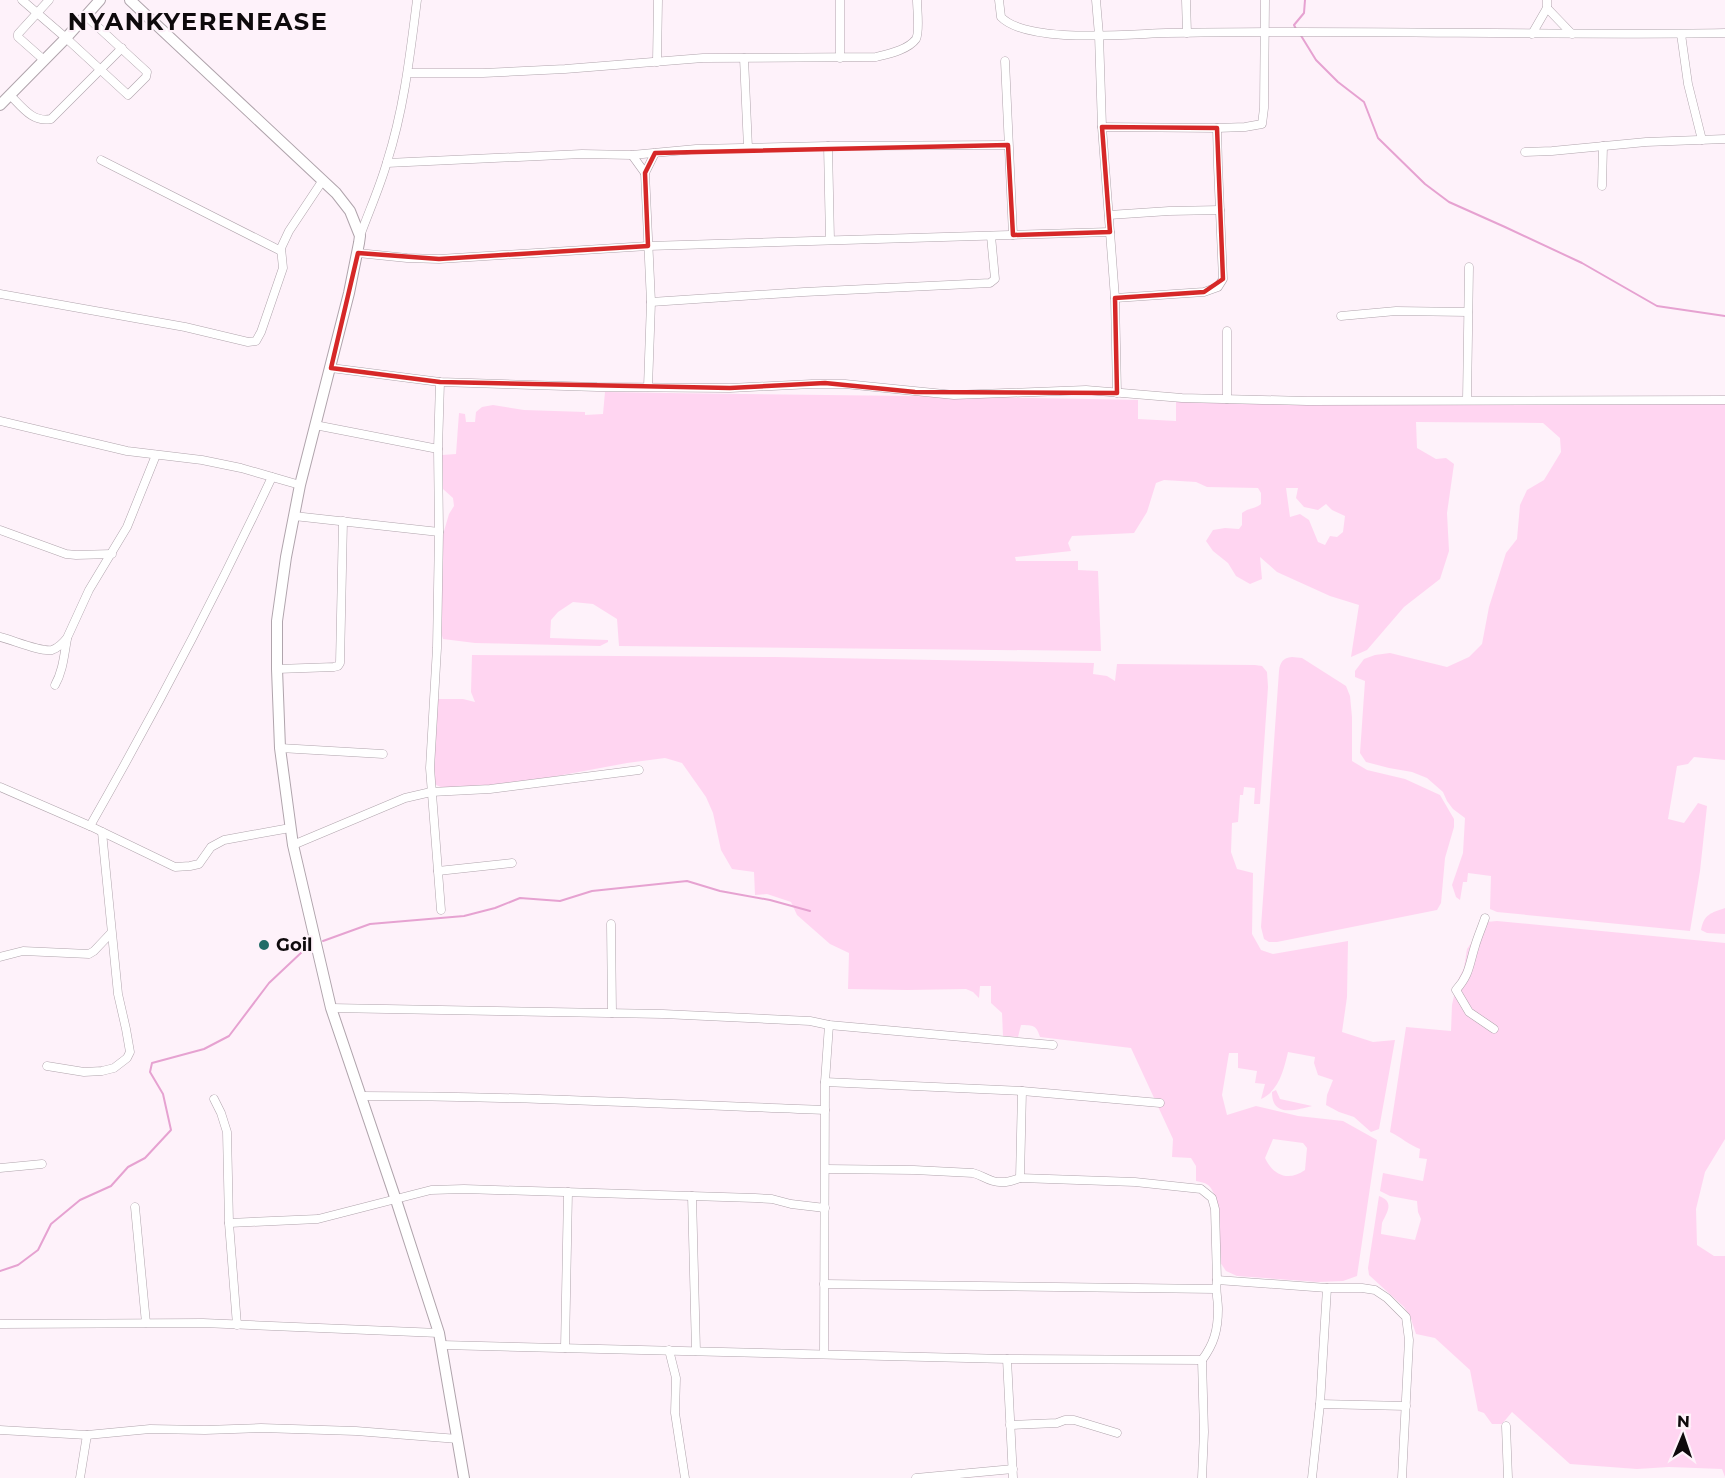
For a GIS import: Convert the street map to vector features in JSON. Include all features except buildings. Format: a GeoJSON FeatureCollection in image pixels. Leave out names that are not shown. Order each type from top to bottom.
{"type":"FeatureCollection","features":[{"type":"Feature","properties":{"kind":"street"},"geometry":{"type":"LineString","coordinates":[[22,0],[128,95],[146,77],[147,72],[86,16]]}},
{"type":"Feature","properties":{"kind":"street"},"geometry":{"type":"LineString","coordinates":[[44,60],[18,37],[18,34],[49,0]]}},
{"type":"Feature","properties":{"kind":"street"},"geometry":{"type":"LineString","coordinates":[[0,105],[100,0]]}},
{"type":"Feature","properties":{"kind":"street"},"geometry":{"type":"LineString","coordinates":[[130,0],[336,194],[350,211],[360,236]]}},
{"type":"Feature","properties":{"kind":"street"},"geometry":{"type":"LineString","coordinates":[[417,0],[408,73],[399,117],[387,164],[360,236],[331,368],[300,485],[286,557],[278,621],[277,669],[280,748],[293,845],[331,1008],[439,1333],[464,1478]]}},
{"type":"Feature","properties":{"kind":"street"},"geometry":{"type":"LineString","coordinates":[[657,62],[658,0]]}},
{"type":"Feature","properties":{"kind":"street"},"geometry":{"type":"LineString","coordinates":[[840,0],[840,58]]}},
{"type":"Feature","properties":{"kind":"street"},"geometry":{"type":"LineString","coordinates":[[408,73],[494,72],[703,58],[876,57],[903,49],[915,39],[918,30],[917,0]]}},
{"type":"Feature","properties":{"kind":"street"},"geometry":{"type":"LineString","coordinates":[[999,0],[1001,17],[1008,24],[1021,29],[1070,36],[1306,31],[1532,34],[1725,33]]}},
{"type":"Feature","properties":{"kind":"street"},"geometry":{"type":"LineString","coordinates":[[1096,0],[1102,127],[1115,298],[1117,393]]}},
{"type":"Feature","properties":{"kind":"street"},"geometry":{"type":"LineString","coordinates":[[1186,0],[1187,33]]}},
{"type":"Feature","properties":{"kind":"street"},"geometry":{"type":"LineString","coordinates":[[1102,127],[1217,128],[1262,124],[1265,0]]}},
{"type":"Feature","properties":{"kind":"street"},"geometry":{"type":"LineString","coordinates":[[1532,34],[1547,4],[1572,34]]}},
{"type":"Feature","properties":{"kind":"street"},"geometry":{"type":"LineString","coordinates":[[1681,34],[1688,84],[1702,140]]}},
{"type":"Feature","properties":{"kind":"street"},"geometry":{"type":"LineString","coordinates":[[10,95],[33,117],[39,120],[51,119],[122,48]]}},
{"type":"Feature","properties":{"kind":"street"},"geometry":{"type":"LineString","coordinates":[[744,58],[748,148]]}},
{"type":"Feature","properties":{"kind":"street"},"geometry":{"type":"LineString","coordinates":[[1005,61],[1012,235]]}},
{"type":"Feature","properties":{"kind":"street"},"geometry":{"type":"LineString","coordinates":[[1115,298],[1204,292],[1218,287],[1223,279],[1217,128]]}},
{"type":"Feature","properties":{"kind":"street"},"geometry":{"type":"LineString","coordinates":[[1525,152],[1646,142],[1725,139]]}},
{"type":"Feature","properties":{"kind":"street"},"geometry":{"type":"LineString","coordinates":[[387,164],[582,154],[632,155],[696,149],[1008,145]]}},
{"type":"Feature","properties":{"kind":"street"},"geometry":{"type":"LineString","coordinates":[[828,146],[830,240]]}},
{"type":"Feature","properties":{"kind":"street"},"geometry":{"type":"LineString","coordinates":[[1602,146],[1602,186]]}},
{"type":"Feature","properties":{"kind":"street"},"geometry":{"type":"LineString","coordinates":[[648,387],[651,302],[645,173],[655,153]]}},
{"type":"Feature","properties":{"kind":"street"},"geometry":{"type":"LineString","coordinates":[[632,155],[645,173]]}},
{"type":"Feature","properties":{"kind":"street"},"geometry":{"type":"LineString","coordinates":[[101,160],[281,252]]}},
{"type":"Feature","properties":{"kind":"street"},"geometry":{"type":"LineString","coordinates":[[0,294],[248,342],[256,341],[284,268],[281,252],[289,231],[322,180]]}},
{"type":"Feature","properties":{"kind":"street"},"geometry":{"type":"LineString","coordinates":[[1109,215],[1220,210]]}},
{"type":"Feature","properties":{"kind":"street"},"geometry":{"type":"LineString","coordinates":[[358,253],[439,259],[648,246],[1110,232]]}},
{"type":"Feature","properties":{"kind":"street"},"geometry":{"type":"LineString","coordinates":[[651,302],[990,283],[994,279],[991,236]]}},
{"type":"Feature","properties":{"kind":"street"},"geometry":{"type":"LineString","coordinates":[[1467,400],[1469,267]]}},
{"type":"Feature","properties":{"kind":"street"},"geometry":{"type":"LineString","coordinates":[[1341,316],[1396,311],[1468,312]]}},
{"type":"Feature","properties":{"kind":"street"},"geometry":{"type":"LineString","coordinates":[[1227,332],[1227,399]]}},
{"type":"Feature","properties":{"kind":"street"},"geometry":{"type":"LineString","coordinates":[[331,368],[441,382],[730,388],[825,383],[954,395],[1064,390],[1227,399],[1725,400]]}},
{"type":"Feature","properties":{"kind":"street"},"geometry":{"type":"LineString","coordinates":[[441,382],[438,449],[437,648],[430,768],[441,910]]}},
{"type":"Feature","properties":{"kind":"street"},"geometry":{"type":"LineString","coordinates":[[0,421],[93,443],[241,468],[300,485]]}},
{"type":"Feature","properties":{"kind":"street"},"geometry":{"type":"LineString","coordinates":[[315,425],[438,449]]}},
{"type":"Feature","properties":{"kind":"street"},"geometry":{"type":"LineString","coordinates":[[55,686],[62,667],[67,638],[89,590],[127,527],[156,455]]}},
{"type":"Feature","properties":{"kind":"street"},"geometry":{"type":"LineString","coordinates":[[90,826],[146,727],[200,624],[272,477]]}},
{"type":"Feature","properties":{"kind":"street"},"geometry":{"type":"LineString","coordinates":[[294,516],[439,532]]}},
{"type":"Feature","properties":{"kind":"street"},"geometry":{"type":"LineString","coordinates":[[277,669],[334,667],[340,663],[343,521]]}},
{"type":"Feature","properties":{"kind":"street"},"geometry":{"type":"LineString","coordinates":[[0,530],[66,554],[112,554]]}},
{"type":"Feature","properties":{"kind":"street"},"geometry":{"type":"LineString","coordinates":[[0,637],[50,650],[62,644],[67,638]]}},
{"type":"Feature","properties":{"kind":"street"},"geometry":{"type":"LineString","coordinates":[[280,748],[383,754]]}},
{"type":"Feature","properties":{"kind":"street"},"geometry":{"type":"LineString","coordinates":[[293,845],[405,798],[431,792],[490,789],[639,770]]}},
{"type":"Feature","properties":{"kind":"street"},"geometry":{"type":"LineString","coordinates":[[0,787],[90,826],[175,867],[199,864],[211,847],[224,840],[290,828]]}},
{"type":"Feature","properties":{"kind":"street"},"geometry":{"type":"LineString","coordinates":[[47,1066],[102,1071],[114,1068],[127,1058],[130,1052],[118,994],[102,832]]}},
{"type":"Feature","properties":{"kind":"street"},"geometry":{"type":"LineString","coordinates":[[438,871],[512,863]]}},
{"type":"Feature","properties":{"kind":"street"},"geometry":{"type":"LineString","coordinates":[[1485,918],[1474,950],[1471,968],[1456,990],[1469,1012],[1494,1029]]}},
{"type":"Feature","properties":{"kind":"street"},"geometry":{"type":"LineString","coordinates":[[611,924],[612,1013]]}},
{"type":"Feature","properties":{"kind":"street"},"geometry":{"type":"LineString","coordinates":[[0,957],[23,951],[88,954],[94,951],[111,933]]}},
{"type":"Feature","properties":{"kind":"street"},"geometry":{"type":"LineString","coordinates":[[331,1008],[612,1013],[810,1021],[829,1025],[1053,1045]]}},
{"type":"Feature","properties":{"kind":"street"},"geometry":{"type":"LineString","coordinates":[[824,1354],[825,1082],[829,1025]]}},
{"type":"Feature","properties":{"kind":"street"},"geometry":{"type":"LineString","coordinates":[[825,1082],[1022,1091],[1160,1103]]}},
{"type":"Feature","properties":{"kind":"street"},"geometry":{"type":"LineString","coordinates":[[1020,1178],[1022,1091]]}},
{"type":"Feature","properties":{"kind":"street"},"geometry":{"type":"LineString","coordinates":[[361,1096],[565,1099],[825,1110]]}},
{"type":"Feature","properties":{"kind":"street"},"geometry":{"type":"LineString","coordinates":[[214,1099],[226,1132],[229,1222],[237,1324]]}},
{"type":"Feature","properties":{"kind":"street"},"geometry":{"type":"LineString","coordinates":[[0,1168],[42,1164]]}},
{"type":"Feature","properties":{"kind":"street"},"geometry":{"type":"LineString","coordinates":[[826,1169],[973,1173],[993,1181],[1009,1182],[1020,1178],[1135,1182],[1201,1189],[1212,1198],[1215,1209],[1215,1289],[1218,1309],[1216,1334],[1211,1348],[1202,1360],[1204,1432],[1202,1478]]}},
{"type":"Feature","properties":{"kind":"street"},"geometry":{"type":"LineString","coordinates":[[229,1222],[318,1220],[431,1190],[453,1189],[755,1198],[825,1208]]}},
{"type":"Feature","properties":{"kind":"street"},"geometry":{"type":"LineString","coordinates":[[565,1348],[568,1192]]}},
{"type":"Feature","properties":{"kind":"street"},"geometry":{"type":"LineString","coordinates":[[692,1196],[696,1351]]}},
{"type":"Feature","properties":{"kind":"street"},"geometry":{"type":"LineString","coordinates":[[135,1208],[146,1323]]}},
{"type":"Feature","properties":{"kind":"street"},"geometry":{"type":"LineString","coordinates":[[1216,1280],[1374,1290],[1387,1298],[1406,1317],[1409,1340],[1402,1478]]}},
{"type":"Feature","properties":{"kind":"street"},"geometry":{"type":"LineString","coordinates":[[824,1284],[1215,1289]]}},
{"type":"Feature","properties":{"kind":"street"},"geometry":{"type":"LineString","coordinates":[[1312,1478],[1320,1404],[1327,1288]]}},
{"type":"Feature","properties":{"kind":"street"},"geometry":{"type":"LineString","coordinates":[[0,1324],[237,1324],[439,1333]]}},
{"type":"Feature","properties":{"kind":"street"},"geometry":{"type":"LineString","coordinates":[[442,1345],[1007,1359],[1202,1360]]}},
{"type":"Feature","properties":{"kind":"street"},"geometry":{"type":"LineString","coordinates":[[669,1350],[676,1378],[675,1413],[685,1478]]}},
{"type":"Feature","properties":{"kind":"street"},"geometry":{"type":"LineString","coordinates":[[1007,1359],[1013,1478]]}},
{"type":"Feature","properties":{"kind":"street"},"geometry":{"type":"LineString","coordinates":[[1320,1404],[1406,1406]]}},
{"type":"Feature","properties":{"kind":"street"},"geometry":{"type":"LineString","coordinates":[[1010,1425],[1057,1424],[1065,1420],[1074,1420],[1117,1433]]}},
{"type":"Feature","properties":{"kind":"street"},"geometry":{"type":"LineString","coordinates":[[1506,1426],[1508,1478]]}},
{"type":"Feature","properties":{"kind":"street"},"geometry":{"type":"LineString","coordinates":[[0,1430],[87,1435],[150,1429],[261,1428],[356,1431],[458,1439]]}},
{"type":"Feature","properties":{"kind":"street"},"geometry":{"type":"LineString","coordinates":[[80,1478],[87,1435]]}},
{"type":"Feature","properties":{"kind":"street"},"geometry":{"type":"LineString","coordinates":[[916,1478],[1013,1469]]}},
{"type":"Feature","properties":{"kind":"highlighted area"},"geometry":{"type":"Polygon","coordinates":[[[1102,127],[1217,128],[1223,279],[1204,292],[1115,298],[1117,393],[915,392],[825,383],[730,388],[440,382],[331,368],[358,253],[439,259],[648,246],[645,173],[655,153],[1008,145],[1013,235],[1110,232],[1102,127]]]}},
{"type":"Feature","properties":{"kind":"shaded area"},"geometry":{"type":"Polygon","coordinates":[[[605,392],[1138,400],[1138,419],[1176,421],[1176,400],[1410,405],[1725,404],[1725,760],[1694,757],[1688,764],[1677,766],[1668,819],[1684,823],[1698,803],[1707,806],[1700,871],[1690,931],[1497,912],[1490,909],[1491,876],[1468,873],[1467,882],[1463,882],[1460,900],[1456,897],[1452,885],[1463,853],[1465,818],[1453,809],[1443,792],[1427,778],[1412,772],[1366,762],[1360,753],[1365,681],[1355,677],[1355,671],[1364,659],[1390,653],[1447,667],[1469,657],[1482,644],[1489,607],[1506,553],[1517,539],[1520,505],[1527,490],[1544,480],[1561,452],[1560,438],[1543,423],[1416,422],[1417,448],[1436,459],[1446,458],[1454,464],[1447,513],[1449,551],[1440,579],[1404,607],[1367,650],[1351,657],[1359,605],[1330,596],[1277,572],[1260,557],[1262,579],[1250,584],[1236,576],[1228,563],[1213,551],[1206,541],[1213,530],[1239,529],[1242,525],[1242,513],[1261,504],[1261,493],[1258,488],[1207,487],[1196,482],[1164,480],[1156,483],[1147,512],[1134,533],[1072,536],[1068,543],[1071,551],[1015,557],[1016,561],[1078,561],[1078,570],[1098,571],[1101,651],[619,646],[617,619],[593,604],[573,602],[551,620],[550,638],[608,640],[608,642],[600,646],[475,643],[443,639],[439,626],[440,545],[449,514],[454,506],[453,498],[443,489],[442,455],[456,454],[459,413],[465,414],[466,422],[475,422],[476,412],[482,407],[493,405],[524,410],[585,412],[585,415],[603,414],[605,392]],[[1286,488],[1290,517],[1300,514],[1309,520],[1318,542],[1325,545],[1330,536],[1337,537],[1343,532],[1345,516],[1332,510],[1326,504],[1318,510],[1304,507],[1296,498],[1298,488],[1286,488]]]}},
{"type":"Feature","properties":{"kind":"shaded area"},"geometry":{"type":"Polygon","coordinates":[[[472,655],[775,657],[1094,663],[1093,674],[1107,676],[1115,681],[1117,664],[1262,666],[1267,672],[1268,687],[1260,804],[1254,804],[1255,788],[1244,787],[1243,795],[1240,795],[1238,822],[1232,823],[1231,852],[1237,869],[1253,873],[1252,934],[1261,950],[1273,954],[1348,941],[1347,997],[1342,1032],[1373,1042],[1395,1040],[1379,1129],[1371,1132],[1354,1117],[1326,1105],[1333,1080],[1318,1075],[1314,1063],[1315,1057],[1288,1052],[1276,1085],[1261,1099],[1265,1084],[1255,1083],[1257,1071],[1238,1068],[1238,1053],[1229,1053],[1222,1095],[1227,1115],[1256,1106],[1298,1116],[1343,1121],[1377,1140],[1357,1276],[1343,1281],[1318,1282],[1237,1276],[1226,1271],[1220,1262],[1214,1194],[1207,1184],[1196,1181],[1196,1166],[1191,1158],[1172,1157],[1173,1139],[1131,1048],[1040,1037],[1034,1026],[1028,1025],[1021,1025],[1018,1037],[1003,1036],[1002,1013],[991,1003],[991,986],[980,986],[979,998],[966,989],[848,989],[849,953],[830,944],[797,915],[791,902],[767,894],[755,895],[754,872],[732,869],[721,850],[713,813],[706,797],[682,763],[665,758],[468,789],[445,789],[434,784],[435,699],[463,699],[475,702],[471,692],[472,655]],[[1273,1139],[1265,1158],[1272,1169],[1282,1175],[1299,1174],[1305,1170],[1307,1148],[1303,1143],[1273,1139]]]}},
{"type":"Feature","properties":{"kind":"shaded area"},"geometry":{"type":"Polygon","coordinates":[[[1292,657],[1302,658],[1346,686],[1350,696],[1352,717],[1352,761],[1367,770],[1405,779],[1440,795],[1454,819],[1445,858],[1441,903],[1437,910],[1277,942],[1264,939],[1261,927],[1279,671],[1282,661],[1292,657]]]}},
{"type":"Feature","properties":{"kind":"shaded area"},"geometry":{"type":"Polygon","coordinates":[[[1725,908],[1725,934],[1707,933],[1701,930],[1709,915],[1725,908]]]}},
{"type":"Feature","properties":{"kind":"shaded area"},"geometry":{"type":"Polygon","coordinates":[[[1497,921],[1725,943],[1725,1139],[1705,1172],[1696,1209],[1697,1245],[1714,1256],[1725,1256],[1725,1477],[1722,1469],[1669,1467],[1637,1469],[1570,1464],[1512,1412],[1502,1424],[1492,1424],[1484,1413],[1478,1411],[1470,1370],[1435,1338],[1416,1334],[1410,1316],[1404,1307],[1369,1275],[1368,1268],[1379,1196],[1384,1198],[1388,1204],[1381,1234],[1415,1240],[1421,1219],[1417,1201],[1390,1196],[1380,1191],[1383,1173],[1423,1181],[1427,1159],[1419,1158],[1420,1149],[1390,1132],[1406,1027],[1451,1031],[1452,1005],[1457,982],[1464,968],[1467,949],[1486,922],[1497,921]]]}},
{"type":"Feature","properties":{"kind":"shaded area"},"geometry":{"type":"Polygon","coordinates":[[[1276,1090],[1280,1099],[1312,1106],[1292,1110],[1280,1109],[1273,1100],[1272,1092],[1276,1090]]]}},
{"type":"Feature","properties":{"kind":"waterway"},"geometry":{"type":"LineString","coordinates":[[1296,29],[1294,25],[1304,13],[1305,0]]}},
{"type":"Feature","properties":{"kind":"waterway"},"geometry":{"type":"LineString","coordinates":[[1300,34],[1316,60],[1338,82],[1364,102],[1378,138],[1425,184],[1449,202],[1582,263],[1657,306],[1725,316]]}},
{"type":"Feature","properties":{"kind":"waterway"},"geometry":{"type":"LineString","coordinates":[[323,941],[370,924],[464,916],[495,908],[520,898],[560,901],[592,891],[687,881],[720,891],[770,900],[810,911]]}},
{"type":"Feature","properties":{"kind":"waterway"},"geometry":{"type":"LineString","coordinates":[[0,1271],[18,1265],[38,1250],[51,1224],[80,1200],[111,1186],[128,1167],[145,1158],[171,1130],[163,1094],[150,1072],[152,1063],[204,1049],[229,1036],[269,983],[303,951]]}},
{"type":"Feature","properties":{"kind":"place","name":"Goil"},"geometry":{"type":"Point","coordinates":[264,945]}},
{"type":"Feature","properties":{"kind":"district","name":"NYANKYERENEASE"},"geometry":{"type":"Point","coordinates":[198,22]}}]}
